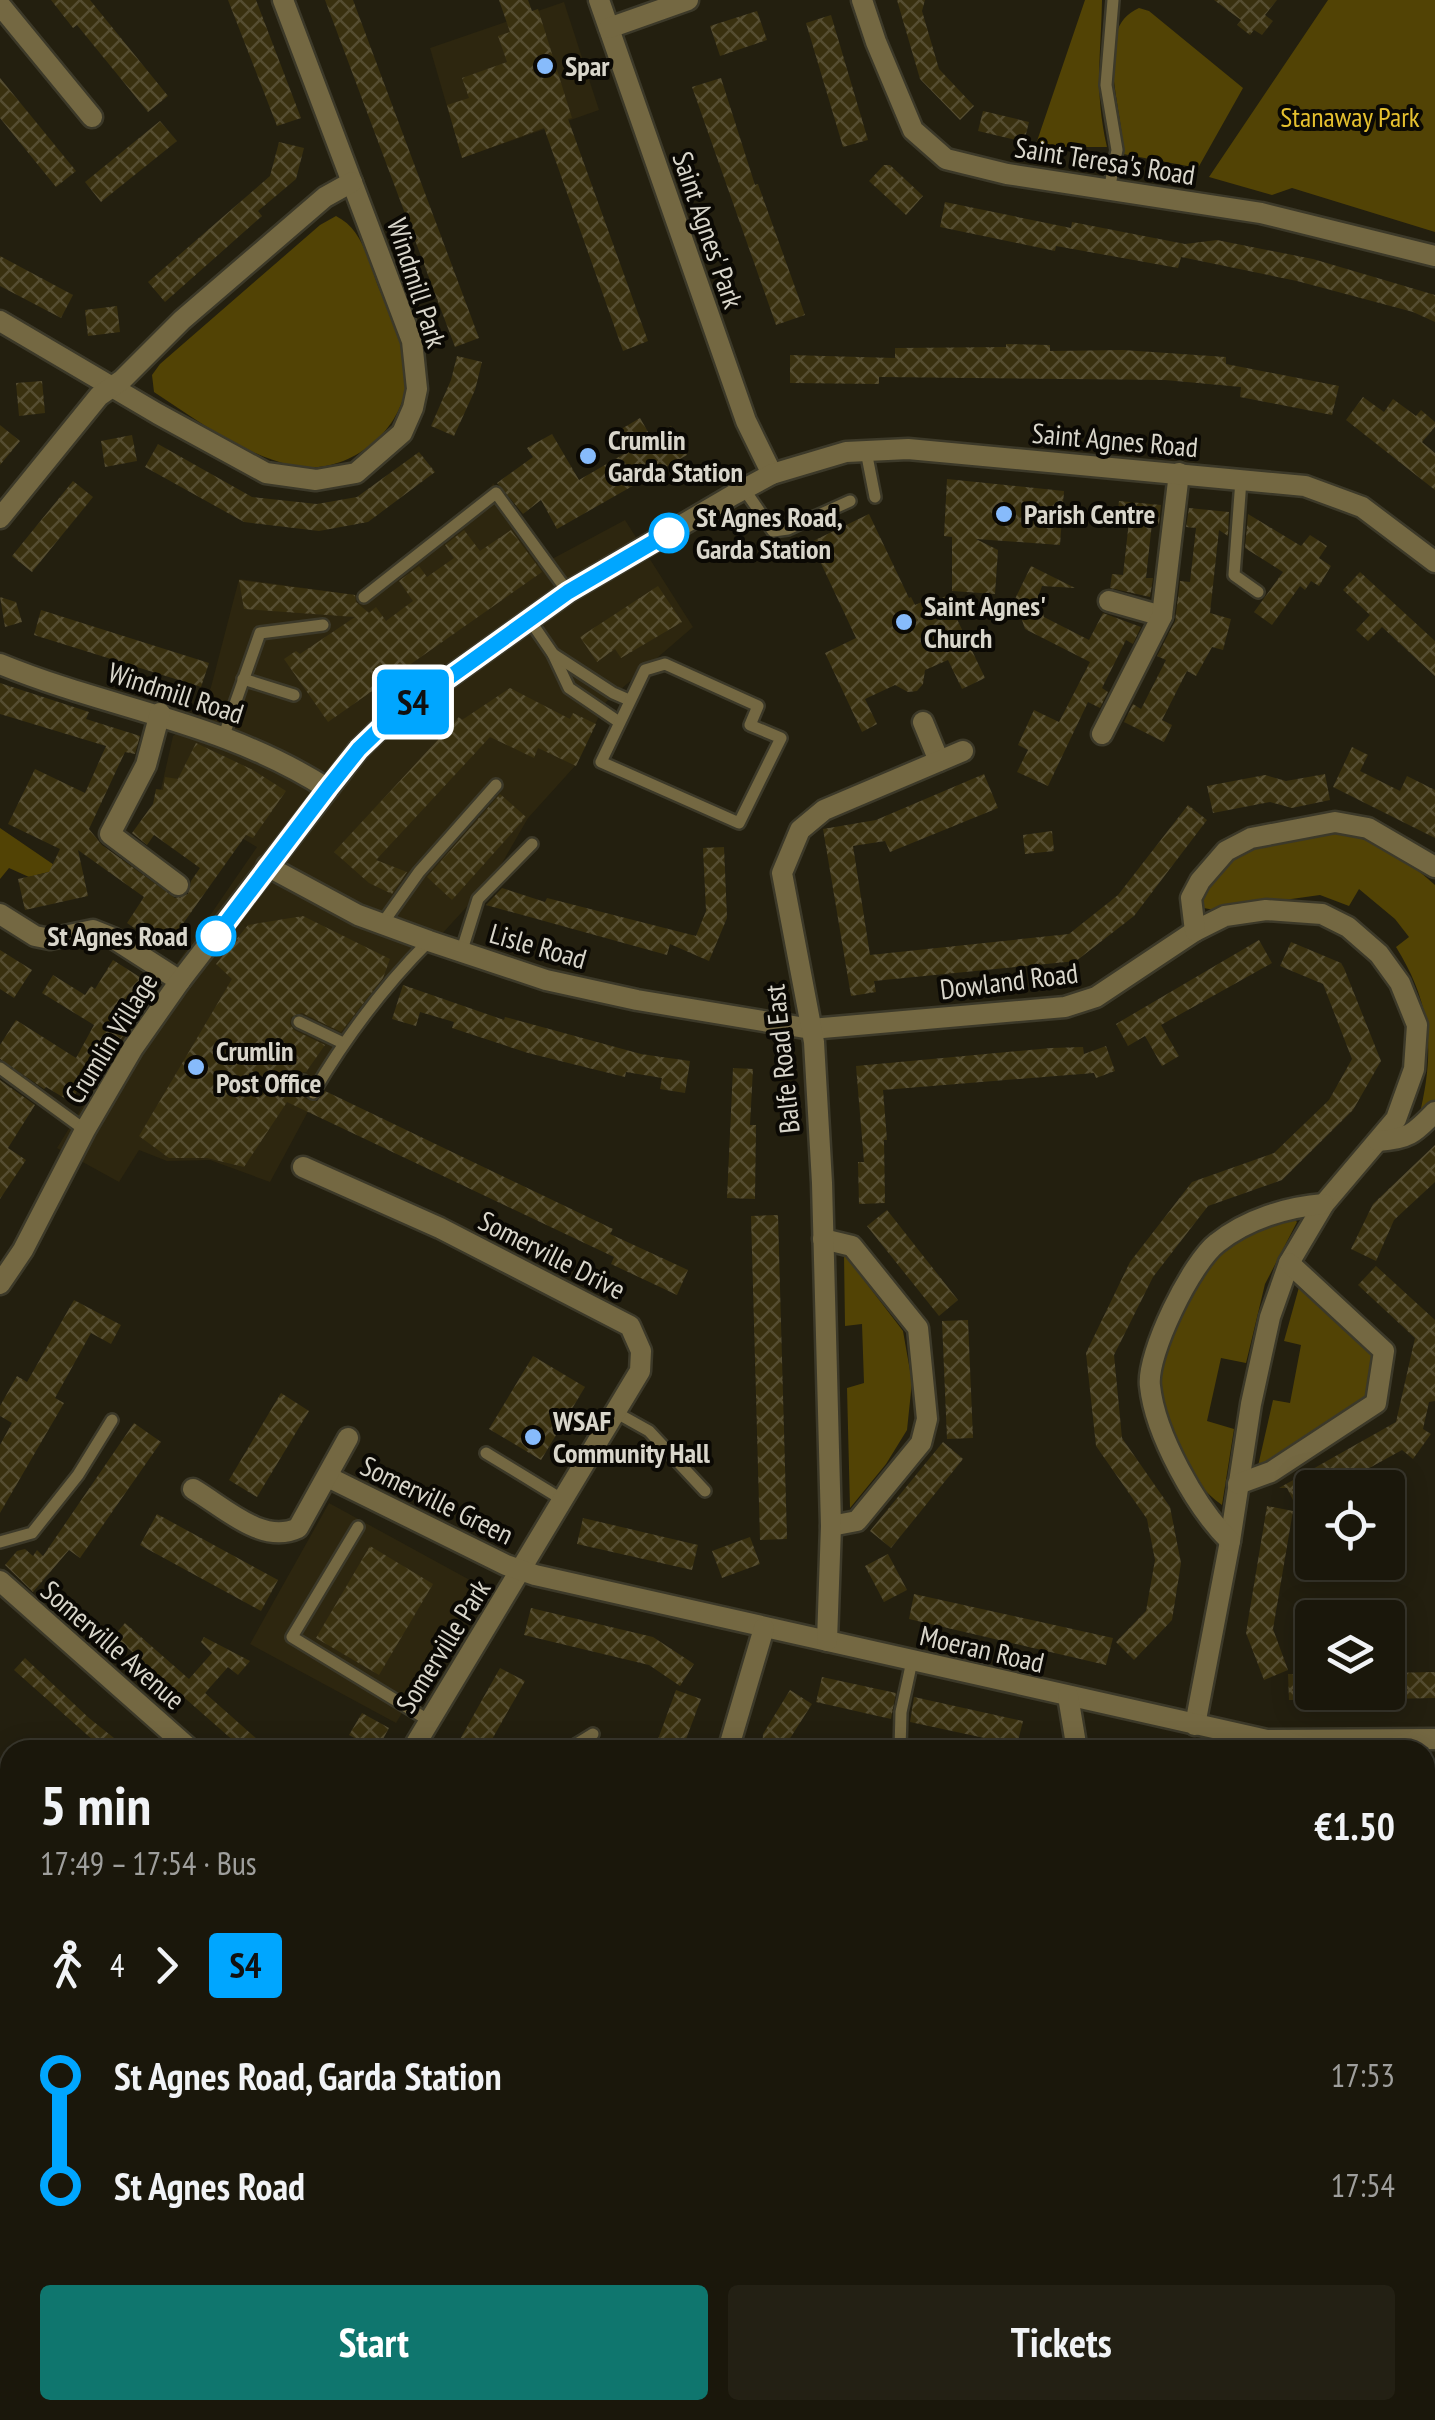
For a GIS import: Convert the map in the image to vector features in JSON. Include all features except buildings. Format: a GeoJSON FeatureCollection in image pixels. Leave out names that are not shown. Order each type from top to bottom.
{"type":"FeatureCollection","features":[{"type":"Feature","properties":{"kind":"street","name":"Windmill Park"},"geometry":{"type":"LineString","coordinates":[[0,321],[266,473],[316,480],[356,473],[402,433],[417,390],[412,341],[283,0]]}},
{"type":"Feature","properties":{"kind":"street","name":"Saint Agnes' Park"},"geometry":{"type":"LineString","coordinates":[[599,0],[746,421],[772,474]]}},
{"type":"Feature","properties":{"kind":"street"},"geometry":{"type":"LineString","coordinates":[[609,28],[688,0]]}},
{"type":"Feature","properties":{"kind":"street","name":"Saint Teresa's Road"},"geometry":{"type":"LineString","coordinates":[[862,0],[913,130],[946,159],[1007,174],[1261,213],[1435,256]]}},
{"type":"Feature","properties":{"kind":"street"},"geometry":{"type":"LineString","coordinates":[[0,5],[92,117]]}},
{"type":"Feature","properties":{"kind":"street"},"geometry":{"type":"LineString","coordinates":[[0,518],[99,396],[325,197],[352,182]]}},
{"type":"Feature","properties":{"kind":"street","name":"Saint Agnes Road"},"geometry":{"type":"LineString","coordinates":[[529,619],[568,592],[772,474],[846,452],[908,449],[1305,486],[1362,507],[1435,562]]}},
{"type":"Feature","properties":{"kind":"street"},"geometry":{"type":"LineString","coordinates":[[1102,734],[1162,616],[1178,473]]}},
{"type":"Feature","properties":{"kind":"street"},"geometry":{"type":"LineString","coordinates":[[1109,600],[1162,616]]}},
{"type":"Feature","properties":{"kind":"street","name":"Crumlin Village"},"geometry":{"type":"LineString","coordinates":[[0,1284],[23,1250],[133,1048],[180,980],[359,749],[387,722],[529,619]]}},
{"type":"Feature","properties":{"kind":"street","name":"Windmill Road"},"geometry":{"type":"LineString","coordinates":[[0,664],[224,735],[286,762],[328,788]]}},
{"type":"Feature","properties":{"kind":"street"},"geometry":{"type":"LineString","coordinates":[[160,713],[146,764],[110,834],[178,885]]}},
{"type":"Feature","properties":{"kind":"street"},"geometry":{"type":"LineString","coordinates":[[923,722],[939,761],[963,751]]}},
{"type":"Feature","properties":{"kind":"street","name":"Balfe Road East"},"geometry":{"type":"LineString","coordinates":[[827,1642],[830,1526],[823,1239],[811,1029],[782,873],[800,830],[824,810],[939,761]]}},
{"type":"Feature","properties":{"kind":"street"},"geometry":{"type":"LineString","coordinates":[[1195,931],[1191,898],[1200,881],[1226,850],[1251,838],[1335,822],[1368,828],[1435,867]]}},
{"type":"Feature","properties":{"kind":"street","name":"Lisle Road"},"geometry":{"type":"LineString","coordinates":[[267,866],[358,915],[546,980],[637,1000],[811,1029]]}},
{"type":"Feature","properties":{"kind":"street","name":"Dowland Road"},"geometry":{"type":"LineString","coordinates":[[811,1029],[1065,1006],[1096,997],[1224,916],[1266,910],[1322,914],[1348,927],[1378,954],[1400,983],[1417,1025],[1414,1069],[1396,1119],[1324,1204],[1289,1263],[1270,1317],[1195,1726]]}},
{"type":"Feature","properties":{"kind":"street"},"geometry":{"type":"LineString","coordinates":[[0,914],[35,936],[50,939],[94,930],[180,980]]}},
{"type":"Feature","properties":{"kind":"street","name":"Dowland Road"},"geometry":{"type":"LineString","coordinates":[[1378,1141],[1414,1134],[1435,1112]]}},
{"type":"Feature","properties":{"kind":"street","name":"Somerville Drive"},"geometry":{"type":"LineString","coordinates":[[303,1167],[440,1228],[630,1326],[641,1352],[640,1371],[522,1571]]}},
{"type":"Feature","properties":{"kind":"street"},"geometry":{"type":"LineString","coordinates":[[1230,1541],[1215,1526],[1160,1430],[1150,1386],[1150,1364],[1161,1332],[1214,1244],[1262,1218],[1292,1208],[1324,1204]]}},
{"type":"Feature","properties":{"kind":"street"},"geometry":{"type":"LineString","coordinates":[[823,1239],[852,1246],[918,1328],[927,1419],[920,1443],[857,1521],[830,1526]]}},
{"type":"Feature","properties":{"kind":"street"},"geometry":{"type":"LineString","coordinates":[[1238,1484],[1271,1472],[1376,1403],[1384,1351],[1289,1263]]}},
{"type":"Feature","properties":{"kind":"street","name":"Somerville Green"},"geometry":{"type":"LineString","coordinates":[[193,1488],[267,1534],[284,1534],[298,1528],[348,1438]]}},
{"type":"Feature","properties":{"kind":"street","name":"Somerville Green"},"geometry":{"type":"LineString","coordinates":[[328,1477],[522,1571]]}},
{"type":"Feature","properties":{"kind":"street","name":"Moeran Road"},"geometry":{"type":"LineString","coordinates":[[522,1571],[1247,1740]]}},
{"type":"Feature","properties":{"kind":"street","name":"Somerville Park"},"geometry":{"type":"LineString","coordinates":[[419,1740],[522,1571]]}},
{"type":"Feature","properties":{"kind":"street","name":"Somerville Avenue"},"geometry":{"type":"LineString","coordinates":[[0,1581],[179,1740]]}},
{"type":"Feature","properties":{"kind":"street"},"geometry":{"type":"LineString","coordinates":[[731,1740],[764,1628]]}},
{"type":"Feature","properties":{"kind":"street"},"geometry":{"type":"LineString","coordinates":[[1068,1696],[1075,1740]]}},
{"type":"Feature","properties":{"kind":"street","name":"Moeran Road"},"geometry":{"type":"LineString","coordinates":[[1407,1740],[1435,1739]]}},
{"type":"Feature","properties":{"kind":"lane"},"geometry":{"type":"LineString","coordinates":[[1108,190],[1116,150],[1106,85],[1113,0]]}},
{"type":"Feature","properties":{"kind":"lane"},"geometry":{"type":"LineString","coordinates":[[866,451],[875,497]]}},
{"type":"Feature","properties":{"kind":"lane"},"geometry":{"type":"LineString","coordinates":[[1241,480],[1234,575],[1258,592]]}},
{"type":"Feature","properties":{"kind":"lane"},"geometry":{"type":"LineString","coordinates":[[744,489],[773,531],[788,529],[850,501]]}},
{"type":"Feature","properties":{"kind":"lane"},"geometry":{"type":"LineString","coordinates":[[364,597],[496,493],[568,592]]}},
{"type":"Feature","properties":{"kind":"lane"},"geometry":{"type":"LineString","coordinates":[[529,619],[553,654],[569,688],[619,722]]}},
{"type":"Feature","properties":{"kind":"lane"},"geometry":{"type":"LineString","coordinates":[[224,735],[260,633],[323,625]]}},
{"type":"Feature","properties":{"kind":"lane"},"geometry":{"type":"LineString","coordinates":[[553,654],[613,694],[629,700]]}},
{"type":"Feature","properties":{"kind":"lane"},"geometry":{"type":"LineString","coordinates":[[664,664],[758,706],[750,725],[781,738],[739,823],[602,762],[629,700],[645,670],[664,664]]}},
{"type":"Feature","properties":{"kind":"lane"},"geometry":{"type":"LineString","coordinates":[[243,679],[294,695]]}},
{"type":"Feature","properties":{"kind":"lane"},"geometry":{"type":"LineString","coordinates":[[382,924],[419,872],[496,785]]}},
{"type":"Feature","properties":{"kind":"lane"},"geometry":{"type":"LineString","coordinates":[[461,952],[478,900],[532,844]]}},
{"type":"Feature","properties":{"kind":"lane"},"geometry":{"type":"LineString","coordinates":[[303,1081],[313,1092],[343,1043],[396,974],[429,942]]}},
{"type":"Feature","properties":{"kind":"lane"},"geometry":{"type":"LineString","coordinates":[[298,1022],[343,1043]]}},
{"type":"Feature","properties":{"kind":"lane"},"geometry":{"type":"LineString","coordinates":[[0,1068],[85,1130]]}},
{"type":"Feature","properties":{"kind":"lane"},"geometry":{"type":"LineString","coordinates":[[615,1412],[650,1432],[705,1491]]}},
{"type":"Feature","properties":{"kind":"lane"},"geometry":{"type":"LineString","coordinates":[[0,1542],[32,1533],[78,1475],[112,1420]]}},
{"type":"Feature","properties":{"kind":"lane"},"geometry":{"type":"LineString","coordinates":[[486,1453],[564,1500]]}},
{"type":"Feature","properties":{"kind":"lane"},"geometry":{"type":"LineString","coordinates":[[358,1527],[292,1638],[428,1720]]}},
{"type":"Feature","properties":{"kind":"lane"},"geometry":{"type":"LineString","coordinates":[[901,1740],[912,1662]]}},
{"type":"Feature","properties":{"kind":"lane"},"geometry":{"type":"LineString","coordinates":[[583,1740],[592,1734]]}},
{"type":"Feature","properties":{"kind":"shaded area"},"geometry":{"type":"Polygon","coordinates":[[[564,2],[599,110],[462,158],[430,48],[564,2]]]}},
{"type":"Feature","properties":{"kind":"shaded area"},"geometry":{"type":"Polygon","coordinates":[[[493,483],[552,559],[625,520],[693,627],[606,702],[575,766],[528,818],[494,877],[339,1054],[270,1182],[210,1160],[167,1161],[139,1150],[119,1182],[57,1148],[121,1044],[96,1023],[113,994],[147,1007],[257,847],[198,812],[157,807],[173,736],[202,712],[211,687],[239,579],[356,595],[482,505],[493,483]]]}},
{"type":"Feature","properties":{"kind":"shaded area"},"geometry":{"type":"Polygon","coordinates":[[[329,1503],[479,1585],[396,1723],[250,1644],[329,1503]]]}},
{"type":"Feature","properties":{"kind":"green space"},"geometry":{"type":"Polygon","coordinates":[[[1085,0],[1102,0],[1099,90],[1107,147],[1035,147],[1085,0]]]}},
{"type":"Feature","properties":{"kind":"green space","name":"Stanaway Park"},"geometry":{"type":"Polygon","coordinates":[[[1328,0],[1435,0],[1435,232],[1292,188],[1272,195],[1209,177],[1328,0]]]}},
{"type":"Feature","properties":{"kind":"green space"},"geometry":{"type":"Polygon","coordinates":[[[1139,8],[1149,11],[1243,88],[1198,168],[1123,154],[1113,53],[1124,19],[1139,8]]]}},
{"type":"Feature","properties":{"kind":"green space"},"geometry":{"type":"Polygon","coordinates":[[[336,216],[352,229],[367,255],[402,345],[407,381],[394,419],[366,448],[330,465],[290,465],[236,444],[203,424],[154,392],[152,375],[320,225],[336,216]]]}},
{"type":"Feature","properties":{"kind":"green space"},"geometry":{"type":"Polygon","coordinates":[[[0,828],[60,869],[29,877],[9,868],[0,879],[0,828]]]}},
{"type":"Feature","properties":{"kind":"green space"},"geometry":{"type":"Polygon","coordinates":[[[1319,831],[1336,832],[1382,847],[1435,885],[1435,1103],[1419,1117],[1427,1071],[1427,1029],[1417,989],[1396,947],[1409,937],[1395,919],[1359,889],[1349,906],[1320,895],[1214,910],[1199,907],[1205,888],[1239,849],[1319,831]]]}},
{"type":"Feature","properties":{"kind":"green space"},"geometry":{"type":"Polygon","coordinates":[[[1291,1215],[1297,1222],[1265,1284],[1246,1363],[1221,1358],[1207,1421],[1234,1429],[1222,1505],[1188,1471],[1164,1426],[1157,1395],[1163,1353],[1183,1307],[1210,1265],[1242,1236],[1291,1215]]]}},
{"type":"Feature","properties":{"kind":"green space"},"geometry":{"type":"Polygon","coordinates":[[[844,1254],[903,1331],[912,1382],[907,1430],[886,1464],[850,1508],[847,1388],[864,1383],[862,1324],[845,1326],[844,1254]]]}},
{"type":"Feature","properties":{"kind":"green space"},"geometry":{"type":"Polygon","coordinates":[[[1301,1280],[1374,1349],[1378,1384],[1356,1409],[1258,1466],[1273,1400],[1290,1403],[1301,1345],[1284,1341],[1301,1280]]]}},
{"type":"Feature","properties":{"kind":"bus line","name":"S4"},"geometry":{"type":"LineString","coordinates":[[216,936],[359,749],[387,722],[568,592],[669,533]]}},
{"type":"Feature","properties":{"kind":"place","name":"Spar"},"geometry":{"type":"Point","coordinates":[545,66]}},
{"type":"Feature","properties":{"kind":"place","name":"Crumlin Garda Station"},"geometry":{"type":"Point","coordinates":[588,456]}},
{"type":"Feature","properties":{"kind":"place","name":"Parish Centre"},"geometry":{"type":"Point","coordinates":[1004,514]}},
{"type":"Feature","properties":{"kind":"place","name":"St Agnes Road, Garda Station"},"geometry":{"type":"Point","coordinates":[669,533]}},
{"type":"Feature","properties":{"kind":"place","name":"Saint Agnes' Church"},"geometry":{"type":"Point","coordinates":[904,622]}},
{"type":"Feature","properties":{"kind":"place","name":"St Agnes Road"},"geometry":{"type":"Point","coordinates":[216,936]}},
{"type":"Feature","properties":{"kind":"place","name":"Crumlin Post Office"},"geometry":{"type":"Point","coordinates":[196,1067]}},
{"type":"Feature","properties":{"kind":"place","name":"WSAF Community Hall"},"geometry":{"type":"Point","coordinates":[533,1437]}}]}
